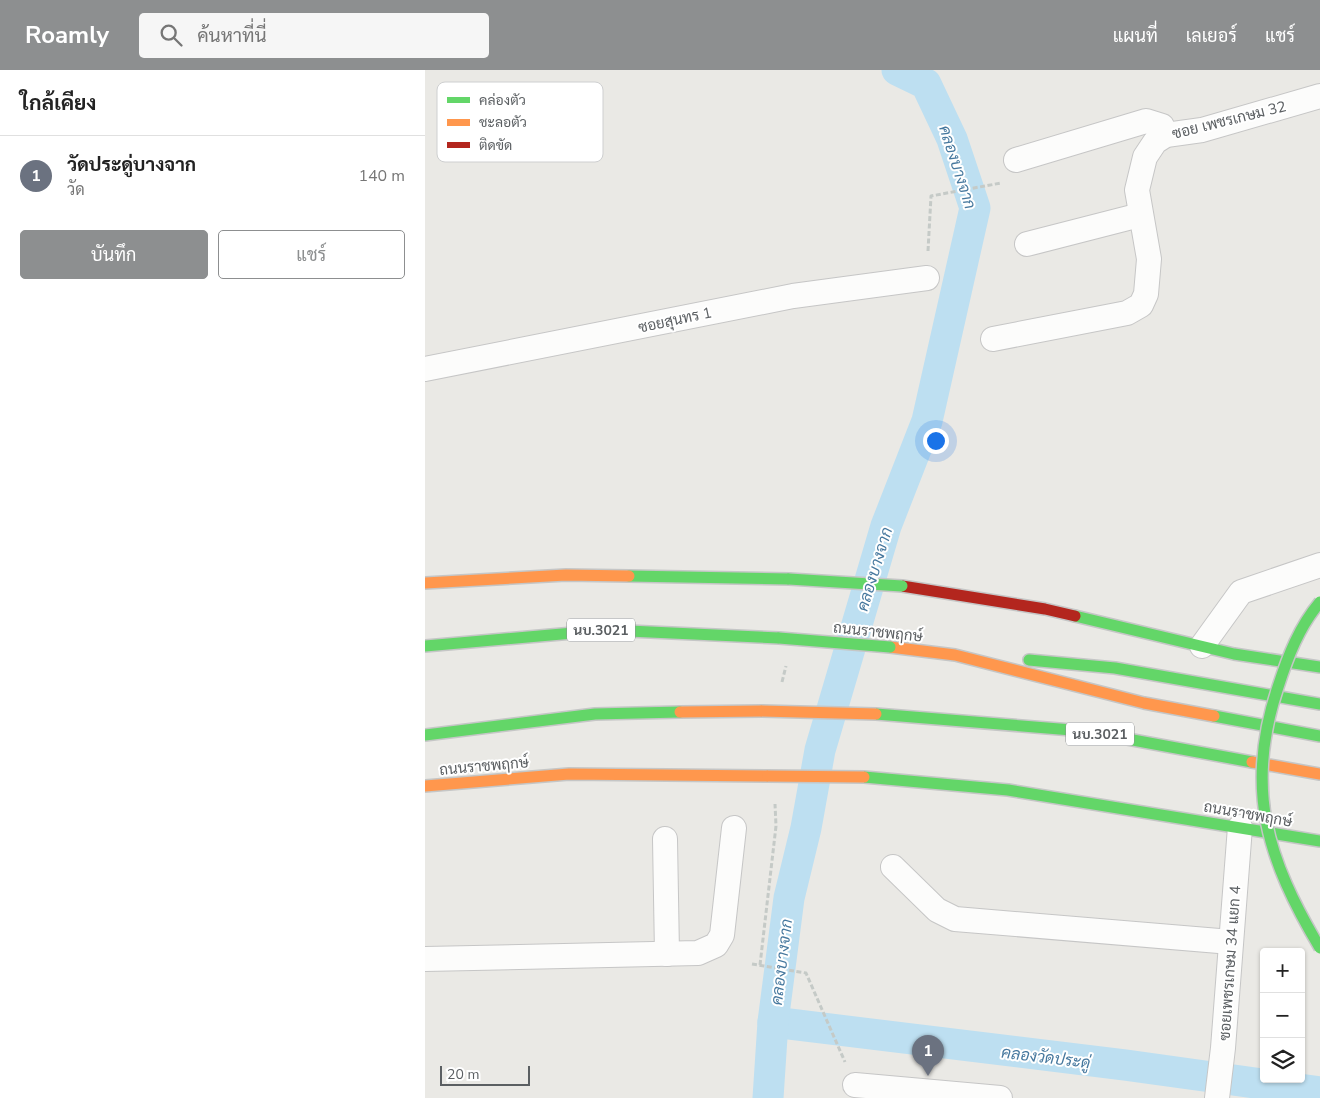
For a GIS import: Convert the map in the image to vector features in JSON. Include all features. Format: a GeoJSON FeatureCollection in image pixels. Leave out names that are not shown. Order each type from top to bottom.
{"type":"FeatureCollection","features":[{"type":"Feature","properties":{"kind":"main road"},"geometry":{"type":"LineString","coordinates":[[425,583],[566,575],[789,579],[902,586],[1045,609],[1202,646],[1320,677]]}},
{"type":"Feature","properties":{"kind":"main road"},"geometry":{"type":"LineString","coordinates":[[1320,602],[1287,656],[1274,697],[1263,740],[1263,806],[1271,851],[1297,912],[1320,948]]}},
{"type":"Feature","properties":{"kind":"main road","name":"ถนนราชพฤกษ์"},"geometry":{"type":"LineString","coordinates":[[425,646],[607,630],[779,638],[890,647],[955,655],[1144,703],[1320,736]]}},
{"type":"Feature","properties":{"kind":"main road"},"geometry":{"type":"LineString","coordinates":[[1234,654],[1320,667]]}},
{"type":"Feature","properties":{"kind":"main road"},"geometry":{"type":"LineString","coordinates":[[955,655],[1013,658],[1115,668],[1320,704]]}},
{"type":"Feature","properties":{"kind":"main road","name":"นบ.3021"},"geometry":{"type":"LineString","coordinates":[[425,735],[595,714],[762,711],[876,714],[1084,731],[1320,774]]}},
{"type":"Feature","properties":{"kind":"main road","name":"ถนนราชพฤกษ์"},"geometry":{"type":"LineString","coordinates":[[425,786],[569,774],[864,777],[1008,790],[1320,842]]}},
{"type":"Feature","properties":{"kind":"street","name":"ซอย เพชรเกษม 32"},"geometry":{"type":"LineString","coordinates":[[993,339],[1127,313],[1141,305],[1146,294],[1149,259],[1137,190],[1145,157],[1155,142],[1166,135],[1201,130],[1320,96]]}},
{"type":"Feature","properties":{"kind":"street"},"geometry":{"type":"LineString","coordinates":[[1016,160],[1146,121],[1162,126],[1166,135]]}},
{"type":"Feature","properties":{"kind":"street"},"geometry":{"type":"LineString","coordinates":[[1027,244],[1140,215]]}},
{"type":"Feature","properties":{"kind":"street","name":"ซอยสุนทร 1"},"geometry":{"type":"LineString","coordinates":[[425,369],[793,296],[927,278]]}},
{"type":"Feature","properties":{"kind":"street"},"geometry":{"type":"LineString","coordinates":[[1202,646],[1241,592],[1320,565]]}},
{"type":"Feature","properties":{"kind":"street"},"geometry":{"type":"LineString","coordinates":[[425,959],[698,953],[716,945],[722,935],[734,828]]}},
{"type":"Feature","properties":{"kind":"street","name":"ซอยเพชรเกษม 34 แยก 4"},"geometry":{"type":"LineString","coordinates":[[1217,1098],[1223,1048],[1240,828]]}},
{"type":"Feature","properties":{"kind":"street"},"geometry":{"type":"LineString","coordinates":[[665,839],[667,954]]}},
{"type":"Feature","properties":{"kind":"street"},"geometry":{"type":"LineString","coordinates":[[893,867],[937,910],[955,919],[1231,942]]}},
{"type":"Feature","properties":{"kind":"street"},"geometry":{"type":"LineString","coordinates":[[855,1085],[1000,1098]]}},
{"type":"Feature","properties":{"kind":"path"},"geometry":{"type":"LineString","coordinates":[[927,278],[931,196],[1021,179],[1016,160]]}},
{"type":"Feature","properties":{"kind":"path"},"geometry":{"type":"LineString","coordinates":[[752,964],[806,973],[838,1046]]}},
{"type":"Feature","properties":{"kind":"waterway","name":"คลองบางจาก"},"geometry":{"type":"LineString","coordinates":[[768,1098],[773,1022],[789,898],[806,828],[820,750],[886,526],[927,421],[975,208],[952,139],[926,84],[897,70]]}},
{"type":"Feature","properties":{"kind":"waterway","name":"คลองวัดประดู่"},"geometry":{"type":"LineString","coordinates":[[773,1022],[1125,1065],[1320,1092]]}},
{"type":"Feature","properties":{"kind":"traffic: fast"},"geometry":{"type":"LineString","coordinates":[[629,576],[789,579]]}},
{"type":"Feature","properties":{"kind":"traffic: fast"},"geometry":{"type":"LineString","coordinates":[[789,579],[902,586]]}},
{"type":"Feature","properties":{"kind":"traffic: fast"},"geometry":{"type":"LineString","coordinates":[[1320,602],[1306,621],[1295,642],[1278,687],[1268,724],[1263,758],[1262,790],[1266,822],[1274,853],[1286,884],[1320,948]]}},
{"type":"Feature","properties":{"kind":"traffic: fast"},"geometry":{"type":"LineString","coordinates":[[1075,616],[1234,654],[1320,667]]}},
{"type":"Feature","properties":{"kind":"traffic: fast"},"geometry":{"type":"LineString","coordinates":[[425,646],[607,630],[779,638]]}},
{"type":"Feature","properties":{"kind":"traffic: fast"},"geometry":{"type":"LineString","coordinates":[[779,638],[890,647]]}},
{"type":"Feature","properties":{"kind":"traffic: fast"},"geometry":{"type":"LineString","coordinates":[[1029,660],[1115,668],[1320,704]]}},
{"type":"Feature","properties":{"kind":"traffic: fast"},"geometry":{"type":"LineString","coordinates":[[425,735],[595,714],[680,712]]}},
{"type":"Feature","properties":{"kind":"traffic: fast"},"geometry":{"type":"LineString","coordinates":[[876,714],[1084,731],[1252,762]]}},
{"type":"Feature","properties":{"kind":"traffic: fast"},"geometry":{"type":"LineString","coordinates":[[1214,716],[1320,736]]}},
{"type":"Feature","properties":{"kind":"traffic: fast"},"geometry":{"type":"LineString","coordinates":[[864,777],[1008,790],[1320,841]]}},
{"type":"Feature","properties":{"kind":"traffic: slow"},"geometry":{"type":"LineString","coordinates":[[425,583],[566,575],[629,576]]}},
{"type":"Feature","properties":{"kind":"traffic: slow"},"geometry":{"type":"LineString","coordinates":[[890,647],[955,655],[1144,703],[1214,716]]}},
{"type":"Feature","properties":{"kind":"traffic: slow"},"geometry":{"type":"LineString","coordinates":[[680,712],[762,711]]}},
{"type":"Feature","properties":{"kind":"traffic: slow"},"geometry":{"type":"LineString","coordinates":[[762,711],[876,714]]}},
{"type":"Feature","properties":{"kind":"traffic: slow"},"geometry":{"type":"LineString","coordinates":[[1252,762],[1320,774]]}},
{"type":"Feature","properties":{"kind":"traffic: slow"},"geometry":{"type":"LineString","coordinates":[[425,786],[569,774],[768,776]]}},
{"type":"Feature","properties":{"kind":"traffic: slow"},"geometry":{"type":"LineString","coordinates":[[768,776],[864,777]]}},
{"type":"Feature","properties":{"kind":"traffic: jam"},"geometry":{"type":"LineString","coordinates":[[902,586],[1045,609],[1075,616]]}},
{"type":"Feature","properties":{"kind":"place","name":"วัดประดู่บางจาก"},"geometry":{"type":"Point","coordinates":[928,1076]}}]}
